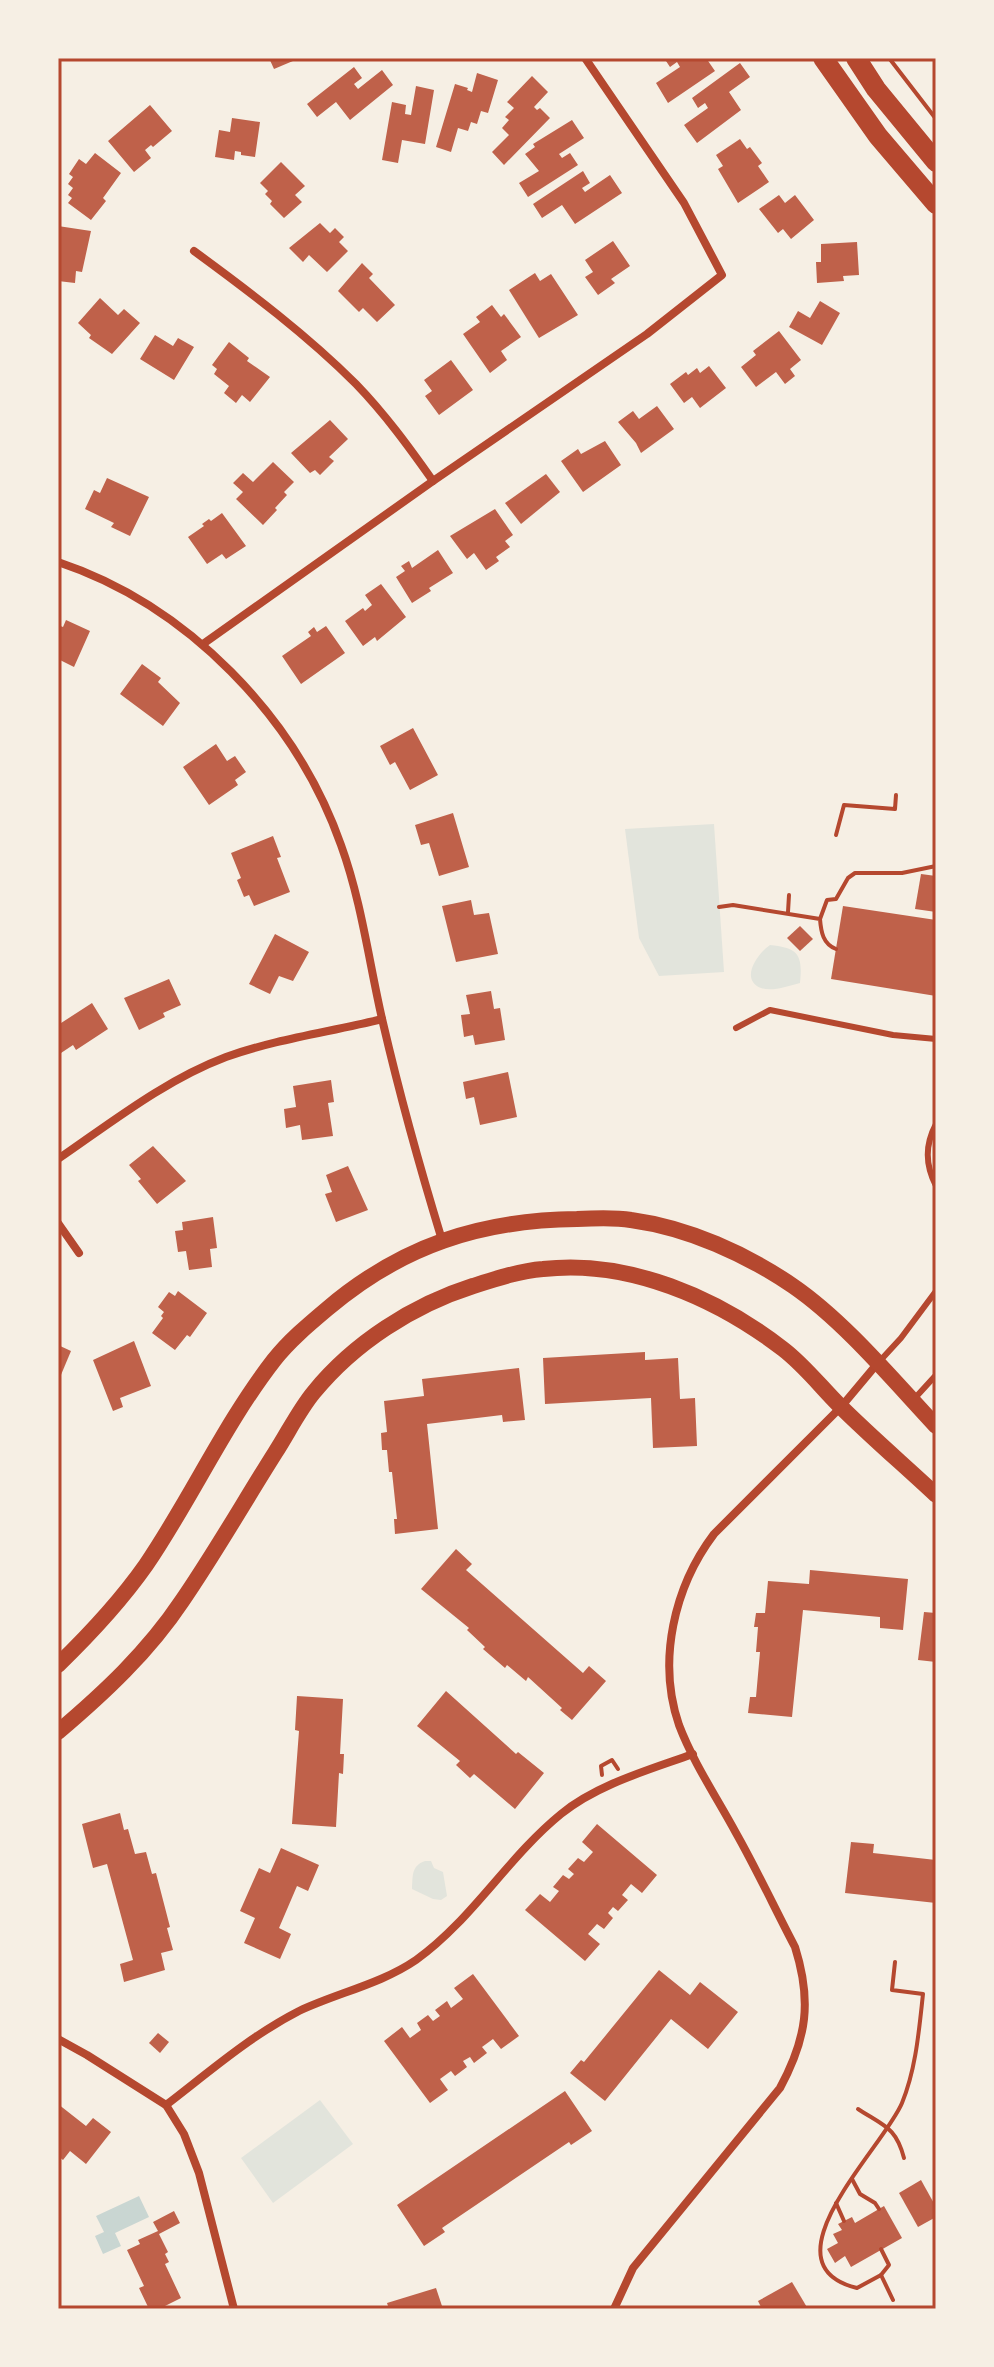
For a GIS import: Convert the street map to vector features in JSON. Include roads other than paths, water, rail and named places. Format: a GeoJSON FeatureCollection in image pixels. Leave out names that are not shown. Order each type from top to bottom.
{"type":"FeatureCollection","features":[{"type":"Feature","properties":{"kind":"main road"},"geometry":{"type":"LineString","coordinates":[[823,58],[878,136],[936,204]]}},
{"type":"Feature","properties":{"kind":"main road"},"geometry":{"type":"LineString","coordinates":[[856,58],[876,89],[936,162]]}},
{"type":"Feature","properties":{"kind":"main road"},"geometry":{"type":"LineString","coordinates":[[58,1665],[105,1619],[146,1565],[275,1359],[306,1326],[354,1286],[394,1261],[442,1240],[497,1225],[551,1219],[632,1220],[724,1247],[794,1287],[824,1311],[936,1426]]}},
{"type":"Feature","properties":{"kind":"main road"},"geometry":{"type":"LineString","coordinates":[[58,1732],[111,1687],[147,1648],[181,1603],[313,1392],[353,1352],[396,1322],[443,1296],[500,1277],[544,1268],[606,1270],[645,1277],[732,1315],[785,1350],[936,1495]]}},
{"type":"Feature","properties":{"kind":"street"},"geometry":{"type":"LineString","coordinates":[[203,644],[647,334],[722,275],[684,203],[585,58]]}},
{"type":"Feature","properties":{"kind":"street"},"geometry":{"type":"LineString","coordinates":[[194,251],[263,302],[355,384],[398,432],[433,481]]}},
{"type":"Feature","properties":{"kind":"street"},"geometry":{"type":"LineString","coordinates":[[58,562],[126,593],[203,644],[272,719],[307,773],[341,844],[356,894],[414,1149],[442,1240]]}},
{"type":"Feature","properties":{"kind":"street"},"geometry":{"type":"LineString","coordinates":[[58,1159],[154,1094],[188,1074],[225,1058],[261,1046],[382,1019]]}},
{"type":"Feature","properties":{"kind":"street"},"geometry":{"type":"LineString","coordinates":[[58,1223],[79,1253]]}},
{"type":"Feature","properties":{"kind":"street"},"geometry":{"type":"LineString","coordinates":[[614,2309],[633,2268],[780,2088],[792,2066],[806,2024],[803,1972],[795,1947],[679,1725],[670,1671],[671,1633],[681,1594],[714,1534],[841,1407],[877,1364]]}},
{"type":"Feature","properties":{"kind":"street"},"geometry":{"type":"LineString","coordinates":[[166,2105],[261,2032],[302,2010],[413,1962],[439,1942],[535,1837],[564,1812],[615,1783],[693,1754]]}},
{"type":"Feature","properties":{"kind":"street"},"geometry":{"type":"LineString","coordinates":[[58,2039],[166,2105],[184,2134],[199,2173],[234,2309]]}},
{"type":"Feature","properties":{"kind":"lane"},"geometry":{"type":"LineString","coordinates":[[736,1028],[770,1010],[893,1035],[936,1039]]}},
{"type":"Feature","properties":{"kind":"lane"},"geometry":{"type":"LineString","coordinates":[[936,1124],[926,1149],[936,1186]]}},
{"type":"Feature","properties":{"kind":"lane"},"geometry":{"type":"LineString","coordinates":[[877,1364],[936,1291]]}},
{"type":"Feature","properties":{"kind":"lane"},"geometry":{"type":"LineString","coordinates":[[912,1400],[936,1375]]}}]}
